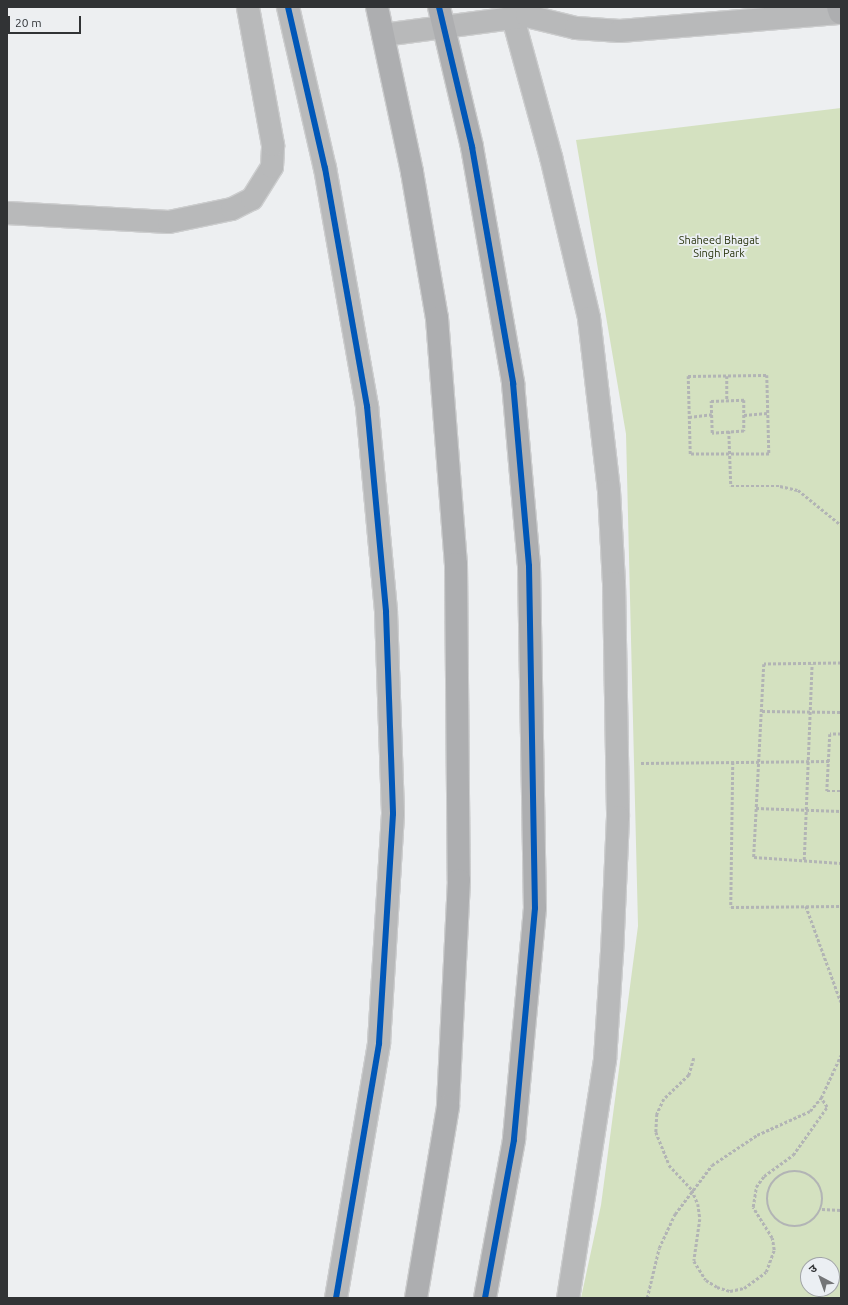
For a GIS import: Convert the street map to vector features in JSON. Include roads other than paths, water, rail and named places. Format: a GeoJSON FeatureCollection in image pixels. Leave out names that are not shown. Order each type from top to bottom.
{"type":"FeatureCollection","features":[{"type":"Feature","properties":{"kind":"street"},"geometry":{"type":"LineString","coordinates":[[7,212],[169,222],[232,209],[252,199],[272,167],[273,145],[248,7]]}},
{"type":"Feature","properties":{"kind":"street"},"geometry":{"type":"LineString","coordinates":[[288,7],[325,168],[367,406],[386,612],[393,814],[386,968],[379,1044],[336,1298]]}},
{"type":"Feature","properties":{"kind":"street"},"geometry":{"type":"LineString","coordinates":[[377,7],[412,172],[437,318],[456,564],[459,880],[448,1107],[416,1298]]}},
{"type":"Feature","properties":{"kind":"street"},"geometry":{"type":"LineString","coordinates":[[383,35],[441,17],[527,14],[576,28],[620,31],[840,11]]}},
{"type":"Feature","properties":{"kind":"street"},"geometry":{"type":"LineString","coordinates":[[527,14],[551,158],[589,318],[610,499],[617,763],[612,952],[604,1060],[568,1298]]}},
{"type":"Feature","properties":{"kind":"street"},"geometry":{"type":"LineString","coordinates":[[441,17],[472,147],[513,384],[529,566],[535,908],[514,1140],[485,1298]]}},
{"type":"Feature","properties":{"kind":"park label","name":"Shaheed Bhagat Singh Park"},"geometry":{"type":"Point","coordinates":[719,247]}}]}
